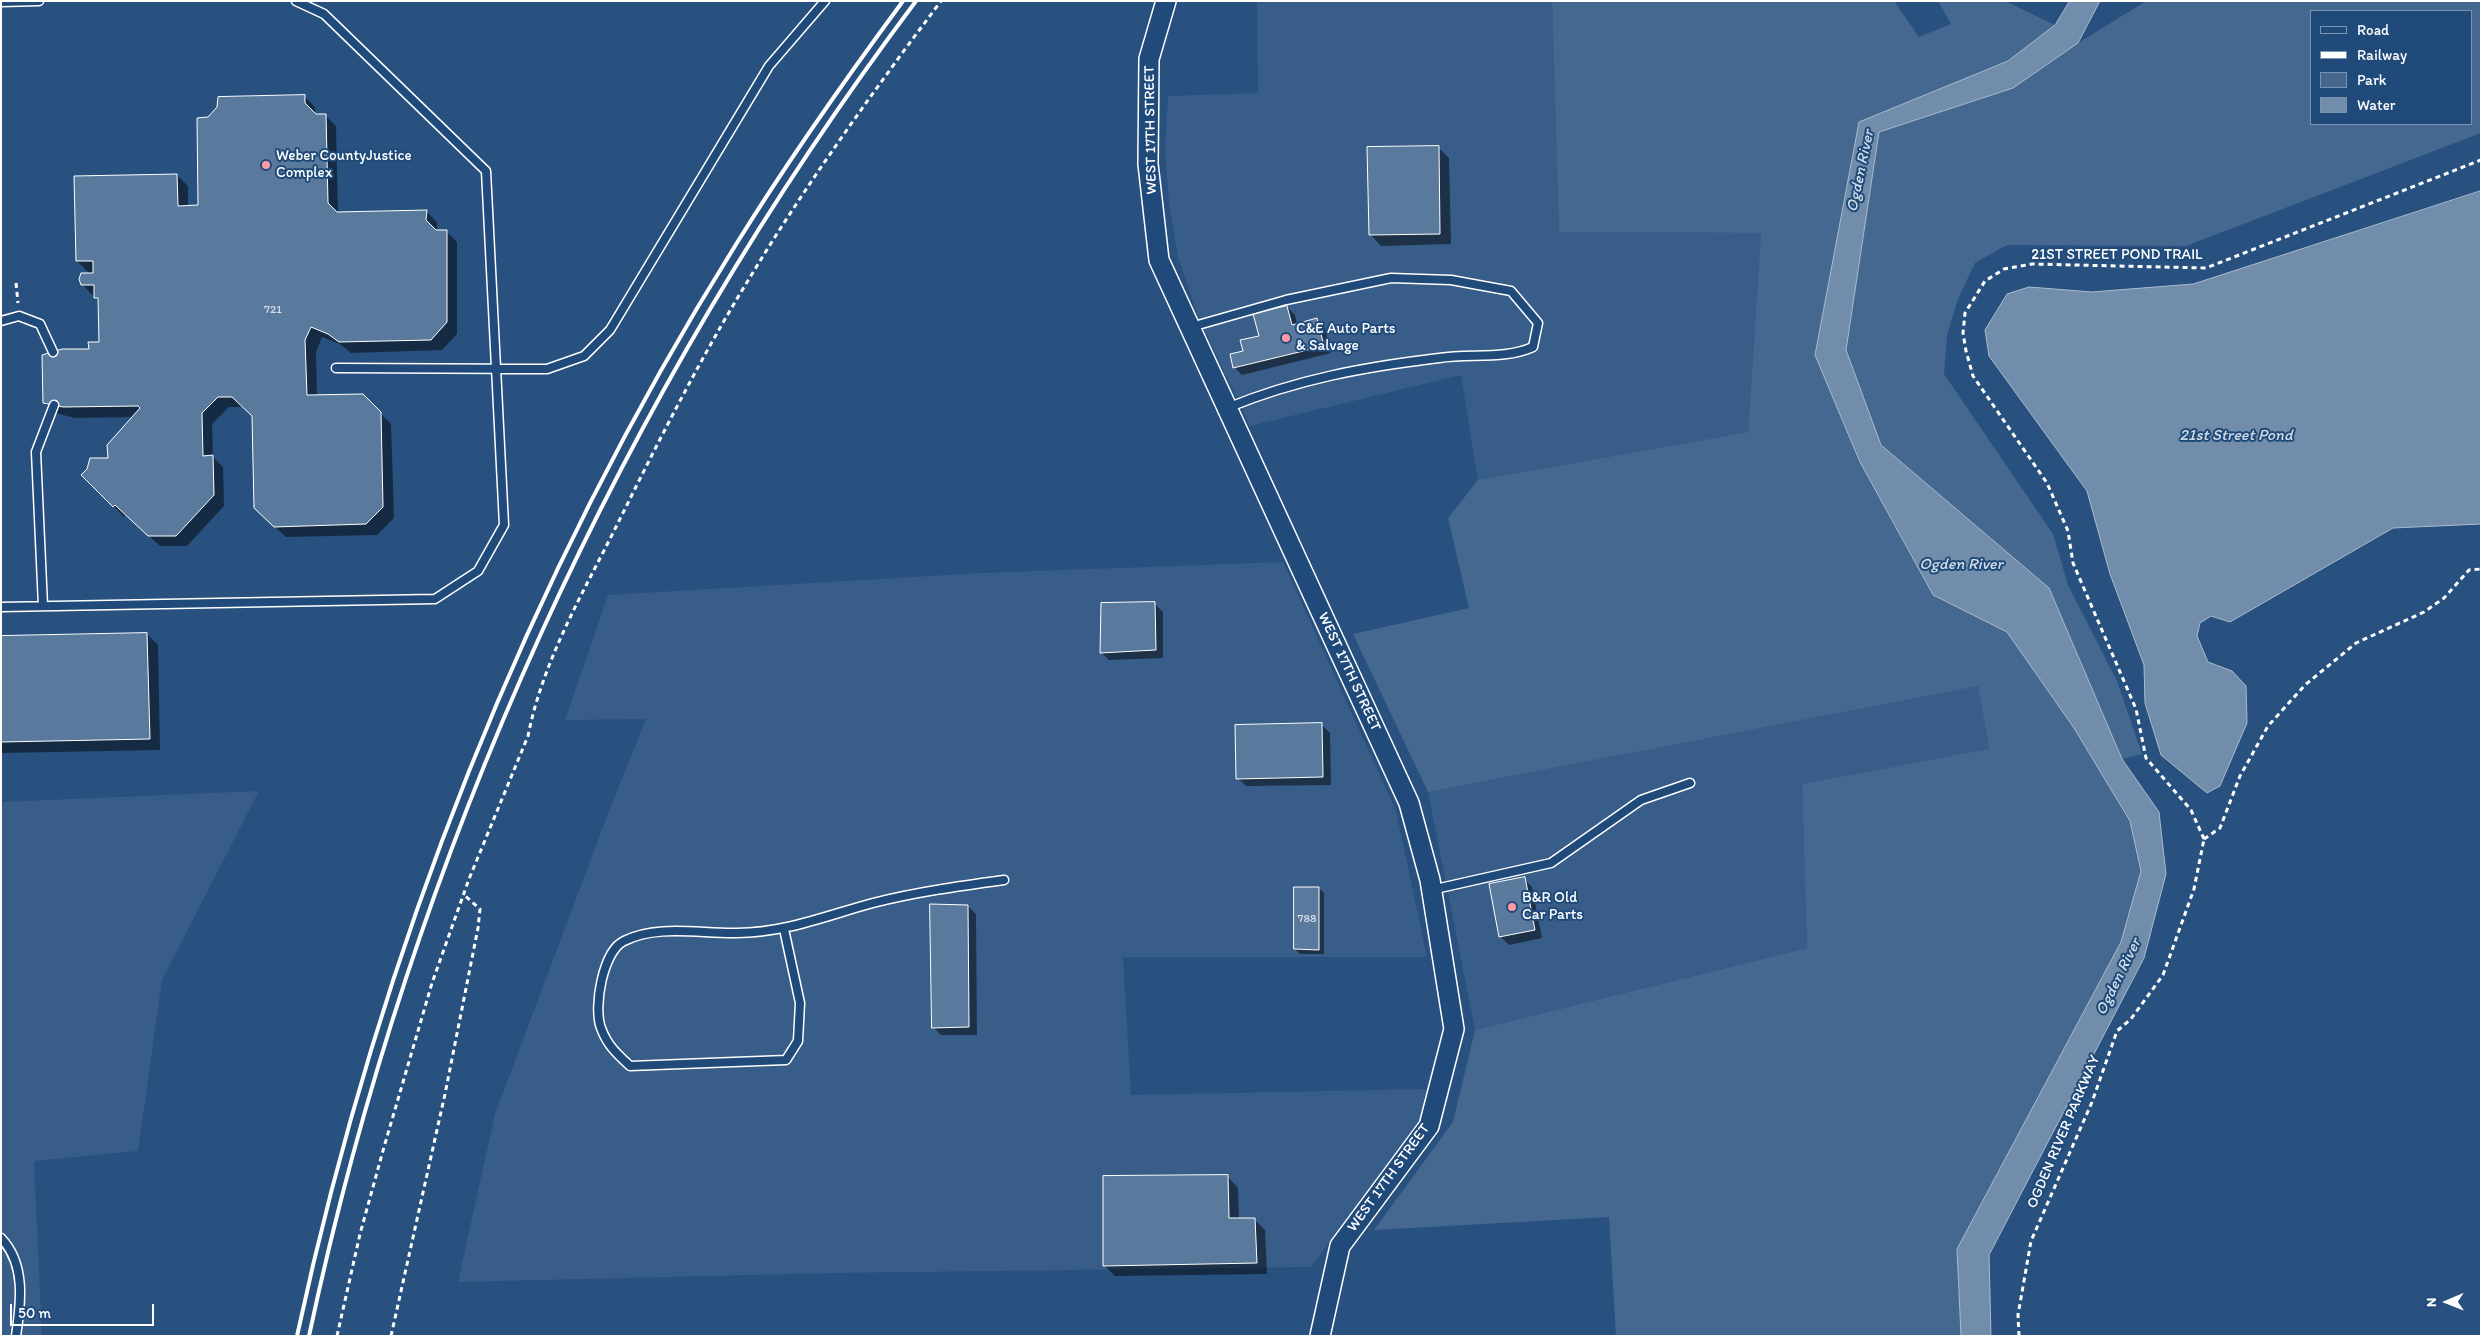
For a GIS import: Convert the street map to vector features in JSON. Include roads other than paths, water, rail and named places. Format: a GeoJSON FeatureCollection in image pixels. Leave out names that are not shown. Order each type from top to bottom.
{"type":"FeatureCollection","features":[{"type":"Feature","properties":{"kind":"street","name":"WEST 17TH STREET"},"geometry":{"type":"LineString","coordinates":[[1166,1],[1149,59],[1148,164],[1159,260],[1409,803],[1431,890],[1454,1029],[1429,1126],[1340,1246],[1320,1336]]}},
{"type":"Feature","properties":{"kind":"lane"},"geometry":{"type":"LineString","coordinates":[[1,2],[39,1]]}},
{"type":"Feature","properties":{"kind":"lane"},"geometry":{"type":"LineString","coordinates":[[1,607],[435,599],[478,571],[504,525],[486,171],[324,14],[296,1]]}},
{"type":"Feature","properties":{"kind":"lane"},"geometry":{"type":"LineString","coordinates":[[336,368],[547,369],[584,356],[610,330],[769,66],[825,1]]}},
{"type":"Feature","properties":{"kind":"lane"},"geometry":{"type":"LineString","coordinates":[[1190,328],[1286,300],[1391,278],[1451,280],[1510,291],[1538,323],[1533,347],[1517,354],[1450,356],[1384,365],[1308,380],[1262,394],[1227,408]]}},
{"type":"Feature","properties":{"kind":"lane"},"geometry":{"type":"LineString","coordinates":[[1,321],[18,316],[40,324],[53,352]]}},
{"type":"Feature","properties":{"kind":"lane"},"geometry":{"type":"LineString","coordinates":[[43,606],[36,452],[54,405]]}},
{"type":"Feature","properties":{"kind":"lane"},"geometry":{"type":"LineString","coordinates":[[1431,890],[1551,863],[1642,800],[1690,783]]}},
{"type":"Feature","properties":{"kind":"lane"},"geometry":{"type":"LineString","coordinates":[[784,929],[800,1003],[798,1041],[786,1060],[630,1066],[611,1050],[600,1026],[598,998],[606,964],[623,941],[651,932],[739,933],[784,929],[873,903],[930,890],[1004,880]]}},
{"type":"Feature","properties":{"kind":"lane"},"geometry":{"type":"LineString","coordinates":[[1,1238],[10,1247],[18,1272],[21,1305],[16,1336]]}},
{"type":"Feature","properties":{"kind":"water","name":"Ogden River"},"geometry":{"type":"Polygon","coordinates":[[[2070,1],[2100,1],[2078,43],[2013,88],[1879,132],[1846,350],[1881,445],[2049,588],[2122,759],[2159,812],[2166,874],[2144,958],[1989,1255],[1991,1336],[1961,1336],[1957,1249],[2121,942],[2141,871],[2130,821],[2074,728],[2007,632],[1933,595],[1860,462],[1815,355],[1859,122],[2008,61],[2055,25],[2070,1]]]}},
{"type":"Feature","properties":{"kind":"water","name":"21st Street Pond"},"geometry":{"type":"Polygon","coordinates":[[[2481,191],[2481,524],[2393,528],[2230,622],[2211,616],[2200,623],[2197,636],[2208,662],[2232,671],[2246,686],[2247,723],[2220,786],[2207,793],[2161,755],[2145,703],[2144,665],[2110,574],[2087,491],[1989,356],[1985,330],[2007,294],[2029,287],[2092,292],[2193,284],[2481,191]]]}},
{"type":"Feature","properties":{"kind":"railway"},"geometry":{"type":"LineString","coordinates":[[297,1336],[331,1192],[371,1050],[417,910],[469,772],[526,636],[590,503],[660,373],[735,246],[795,153],[903,1]]}},
{"type":"Feature","properties":{"kind":"railway"},"geometry":{"type":"LineString","coordinates":[[309,1336],[353,1156],[406,979],[468,806],[540,636],[621,469],[711,308],[809,152],[916,1]]}},
{"type":"Feature","properties":{"kind":"place","name":"Weber CountyJustice Complex"},"geometry":{"type":"Point","coordinates":[266,165]}},
{"type":"Feature","properties":{"kind":"place","name":"C&E Auto Parts & Salvage"},"geometry":{"type":"Point","coordinates":[1286,338]}},
{"type":"Feature","properties":{"kind":"place","name":"B&R Old Car Parts"},"geometry":{"type":"Point","coordinates":[1512,907]}}]}
